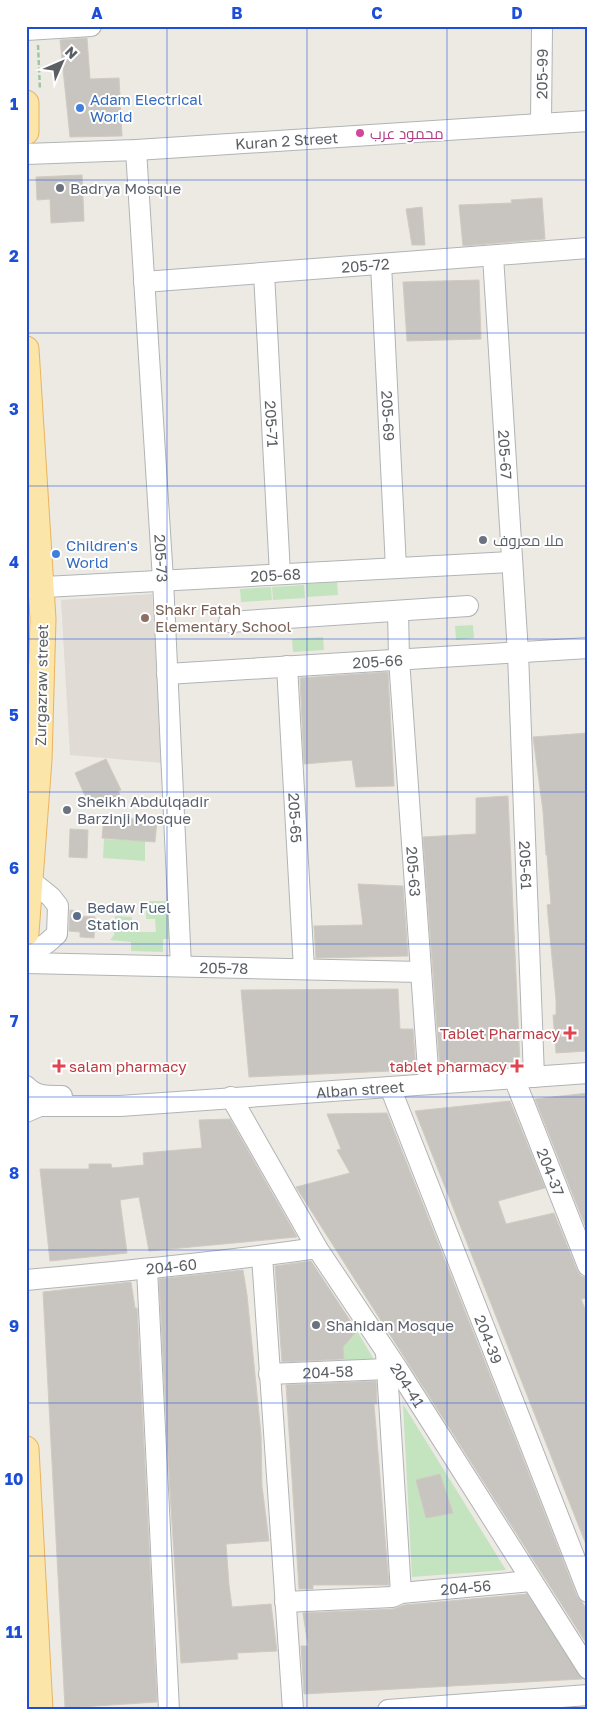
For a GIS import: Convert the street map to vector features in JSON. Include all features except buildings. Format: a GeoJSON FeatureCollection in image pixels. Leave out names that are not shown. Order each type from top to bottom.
{"type":"FeatureCollection","features":[{"type":"Feature","properties":{"kind":"main road"},"geometry":{"type":"LineString","coordinates":[[26,132],[34,101]]}},
{"type":"Feature","properties":{"kind":"main road","name":"Zurgazraw street"},"geometry":{"type":"LineString","coordinates":[[26,349],[33,587],[26,676]]}},
{"type":"Feature","properties":{"kind":"main road","name":"Zurgazraw street"},"geometry":{"type":"LineString","coordinates":[[26,933],[39,760],[43,619],[33,587]]}},
{"type":"Feature","properties":{"kind":"main road"},"geometry":{"type":"LineString","coordinates":[[26,1449],[30,1587],[40,1710]]}},
{"type":"Feature","properties":{"kind":"street"},"geometry":{"type":"LineString","coordinates":[[32,30],[91,26]]}},
{"type":"Feature","properties":{"kind":"street","name":"205-99"},"geometry":{"type":"LineString","coordinates":[[541,123],[542,26]]}},
{"type":"Feature","properties":{"kind":"street","name":"Kuran 2 Street"},"geometry":{"type":"LineString","coordinates":[[26,154],[136,150],[588,120]]}},
{"type":"Feature","properties":{"kind":"street","name":"205-73"},"geometry":{"type":"LineString","coordinates":[[136,150],[163,580],[181,966]]}},
{"type":"Feature","properties":{"kind":"street","name":"205-72"},"geometry":{"type":"LineString","coordinates":[[144,282],[588,248]]}},
{"type":"Feature","properties":{"kind":"street","name":"205-67"},"geometry":{"type":"LineString","coordinates":[[494,256],[518,653]]}},
{"type":"Feature","properties":{"kind":"street","name":"205-69"},"geometry":{"type":"LineString","coordinates":[[381,264],[396,568]]}},
{"type":"Feature","properties":{"kind":"street","name":"205-71"},"geometry":{"type":"LineString","coordinates":[[264,273],[280,574]]}},
{"type":"Feature","properties":{"kind":"street","name":"205-68"},"geometry":{"type":"LineString","coordinates":[[33,587],[512,562]]}},
{"type":"Feature","properties":{"kind":"street"},"geometry":{"type":"LineString","coordinates":[[229,622],[468,606]]}},
{"type":"Feature","properties":{"kind":"street","name":"205-63"},"geometry":{"type":"LineString","coordinates":[[398,611],[399,659],[429,1084]]}},
{"type":"Feature","properties":{"kind":"street","name":"205-66"},"geometry":{"type":"LineString","coordinates":[[168,674],[588,648]]}},
{"type":"Feature","properties":{"kind":"street","name":"205-61"},"geometry":{"type":"LineString","coordinates":[[518,653],[534,1077]]}},
{"type":"Feature","properties":{"kind":"street","name":"205-65"},"geometry":{"type":"LineString","coordinates":[[287,666],[304,969]]}},
{"type":"Feature","properties":{"kind":"street"},"geometry":{"type":"LineString","coordinates":[[26,956],[47,944],[57,934],[58,906],[51,897],[30,880]]}},
{"type":"Feature","properties":{"kind":"street","name":"205-78"},"geometry":{"type":"LineString","coordinates":[[26,963],[421,972]]}},
{"type":"Feature","properties":{"kind":"street","name":"Alban street"},"geometry":{"type":"LineString","coordinates":[[26,1112],[40,1106],[108,1106],[588,1073]]}},
{"type":"Feature","properties":{"kind":"street","name":"204-37"},"geometry":{"type":"LineString","coordinates":[[514,1078],[588,1266]]}},
{"type":"Feature","properties":{"kind":"street"},"geometry":{"type":"LineString","coordinates":[[26,1086],[35,1094],[41,1096],[110,1097],[133,1104]]}},
{"type":"Feature","properties":{"kind":"street","name":"204-39"},"geometry":{"type":"LineString","coordinates":[[390,1087],[588,1592]]}},
{"type":"Feature","properties":{"kind":"street","name":"204-41"},"geometry":{"type":"LineString","coordinates":[[230,1097],[318,1248],[387,1360],[588,1669]]}},
{"type":"Feature","properties":{"kind":"street","name":"204-60"},"geometry":{"type":"LineString","coordinates":[[26,1280],[147,1269],[318,1248]]}},
{"type":"Feature","properties":{"kind":"street"},"geometry":{"type":"LineString","coordinates":[[262,1256],[292,1710]]}},
{"type":"Feature","properties":{"kind":"street"},"geometry":{"type":"LineString","coordinates":[[147,1269],[169,1710]]}},
{"type":"Feature","properties":{"kind":"street"},"geometry":{"type":"LineString","coordinates":[[387,1360],[401,1593]]}},
{"type":"Feature","properties":{"kind":"street","name":"204-58"},"geometry":{"type":"LineString","coordinates":[[269,1374],[387,1360]]}},
{"type":"Feature","properties":{"kind":"street","name":"204-56"},"geometry":{"type":"LineString","coordinates":[[285,1602],[392,1596],[401,1593],[531,1581]]}},
{"type":"Feature","properties":{"kind":"street"},"geometry":{"type":"LineString","coordinates":[[388,1710],[588,1695]]}},
{"type":"Feature","properties":{"kind":"path"},"geometry":{"type":"LineString","coordinates":[[32,30],[34,101]]}},
{"type":"Feature","properties":{"kind":"shaded area"},"geometry":{"type":"Polygon","coordinates":[[[152,594],[162,763],[70,755],[61,600],[152,594]]]}},
{"type":"Feature","properties":{"kind":"green space"},"geometry":{"type":"Polygon","coordinates":[[[337,582],[338,595],[307,597],[306,584],[337,582]]]}},
{"type":"Feature","properties":{"kind":"green space"},"geometry":{"type":"Polygon","coordinates":[[[304,585],[305,598],[273,600],[272,587],[304,585]]]}},
{"type":"Feature","properties":{"kind":"green space"},"geometry":{"type":"Polygon","coordinates":[[[271,587],[272,600],[241,602],[240,589],[271,587]]]}},
{"type":"Feature","properties":{"kind":"green space"},"geometry":{"type":"Polygon","coordinates":[[[473,625],[474,638],[456,640],[455,626],[473,625]]]}},
{"type":"Feature","properties":{"kind":"green space"},"geometry":{"type":"Polygon","coordinates":[[[323,637],[324,650],[293,652],[292,639],[323,637]]]}},
{"type":"Feature","properties":{"kind":"green space"},"geometry":{"type":"Polygon","coordinates":[[[104,839],[145,841],[145,861],[103,858],[104,839]]]}},
{"type":"Feature","properties":{"kind":"green space"},"geometry":{"type":"Polygon","coordinates":[[[146,901],[168,901],[169,939],[163,939],[163,952],[131,951],[131,942],[110,940],[114,935],[115,916],[132,917],[132,932],[156,932],[155,919],[146,919],[146,901]]]}},
{"type":"Feature","properties":{"kind":"green space"},"geometry":{"type":"Polygon","coordinates":[[[357,1331],[375,1361],[344,1362],[343,1347],[357,1331]]]}},
{"type":"Feature","properties":{"kind":"green space"},"geometry":{"type":"Polygon","coordinates":[[[403,1404],[506,1570],[412,1577],[403,1404]]]}},
{"type":"Feature","properties":{"kind":"place","name":"Adam Electrical World"},"geometry":{"type":"Point","coordinates":[80,108]}},
{"type":"Feature","properties":{"kind":"place","name":"محمود عرب"},"geometry":{"type":"Point","coordinates":[360,133]}},
{"type":"Feature","properties":{"kind":"place","name":"Badrya Mosque"},"geometry":{"type":"Point","coordinates":[60,188]}},
{"type":"Feature","properties":{"kind":"place","name":"ملا معروف"},"geometry":{"type":"Point","coordinates":[483,540]}},
{"type":"Feature","properties":{"kind":"place","name":"Children's World"},"geometry":{"type":"Point","coordinates":[56,554]}},
{"type":"Feature","properties":{"kind":"place","name":"Shakr Fatah Elementary School"},"geometry":{"type":"Point","coordinates":[145,618]}},
{"type":"Feature","properties":{"kind":"place","name":"Sheikh Abdulqadir Barzinji Mosque"},"geometry":{"type":"Point","coordinates":[67,810]}},
{"type":"Feature","properties":{"kind":"place","name":"Bedaw Fuel Station"},"geometry":{"type":"Point","coordinates":[77,916]}},
{"type":"Feature","properties":{"kind":"place","name":"Tablet Pharmacy"},"geometry":{"type":"Point","coordinates":[570,1033]}},
{"type":"Feature","properties":{"kind":"place","name":"salam pharmacy"},"geometry":{"type":"Point","coordinates":[59,1066]}},
{"type":"Feature","properties":{"kind":"place","name":"tablet pharmacy"},"geometry":{"type":"Point","coordinates":[517,1066]}},
{"type":"Feature","properties":{"kind":"place","name":"Shahidan Mosque"},"geometry":{"type":"Point","coordinates":[316,1325]}}]}
